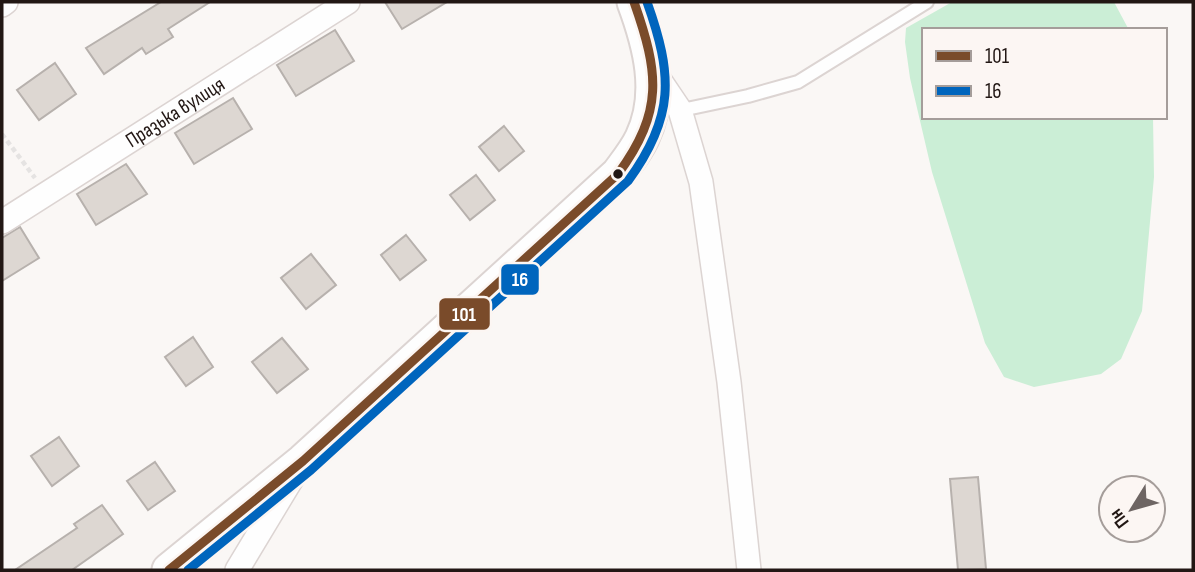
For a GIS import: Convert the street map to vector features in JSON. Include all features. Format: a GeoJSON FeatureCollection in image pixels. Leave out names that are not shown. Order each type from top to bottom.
{"type":"FeatureCollection","features":[{"type":"Feature","properties":{"kind":"street","name":"Празька вулиця"},"geometry":{"type":"LineString","coordinates":[[2,222],[348,2]]}},
{"type":"Feature","properties":{"kind":"street"},"geometry":{"type":"LineString","coordinates":[[634,2],[646,38],[659,97],[701,182],[729,382],[749,570]]}},
{"type":"Feature","properties":{"kind":"street"},"geometry":{"type":"LineString","coordinates":[[169,570],[303,461],[618,174],[642,140],[659,97]]}},
{"type":"Feature","properties":{"kind":"street"},"geometry":{"type":"LineString","coordinates":[[237,570],[303,461]]}},
{"type":"Feature","properties":{"kind":"lane"},"geometry":{"type":"LineString","coordinates":[[659,97],[748,96],[799,82],[927,2]]}},
{"type":"Feature","properties":{"kind":"path"},"geometry":{"type":"LineString","coordinates":[[2,134],[47,194]]}},
{"type":"Feature","properties":{"kind":"green space"},"geometry":{"type":"Polygon","coordinates":[[[952,2],[1114,2],[1128,28],[922,28],[922,119],[1153,119],[1154,177],[1142,311],[1121,359],[1101,374],[1034,387],[1004,377],[985,343],[932,172],[910,78],[905,42],[906,28],[952,2]]]}},
{"type":"Feature","properties":{"kind":"building"},"geometry":{"type":"Polygon","coordinates":[[[161,2],[210,2],[168,29],[173,37],[146,54],[142,48],[104,74],[86,48],[161,2]]]}},
{"type":"Feature","properties":{"kind":"building"},"geometry":{"type":"Polygon","coordinates":[[[385,2],[447,2],[402,29],[385,2]]]}},
{"type":"Feature","properties":{"kind":"building"},"geometry":{"type":"Polygon","coordinates":[[[335,30],[354,61],[296,96],[277,65],[335,30]]]}},
{"type":"Feature","properties":{"kind":"building"},"geometry":{"type":"Polygon","coordinates":[[[55,63],[76,94],[39,120],[17,90],[55,63]]]}},
{"type":"Feature","properties":{"kind":"building"},"geometry":{"type":"Polygon","coordinates":[[[233,98],[252,129],[194,164],[175,133],[233,98]]]}},
{"type":"Feature","properties":{"kind":"building"},"geometry":{"type":"Polygon","coordinates":[[[504,126],[524,151],[499,171],[479,147],[504,126]]]}},
{"type":"Feature","properties":{"kind":"building"},"geometry":{"type":"Polygon","coordinates":[[[126,164],[147,194],[96,225],[77,194],[126,164]]]}},
{"type":"Feature","properties":{"kind":"building"},"geometry":{"type":"Polygon","coordinates":[[[476,175],[495,200],[470,220],[450,195],[476,175]]]}},
{"type":"Feature","properties":{"kind":"building"},"geometry":{"type":"Polygon","coordinates":[[[20,227],[39,258],[2,281],[2,238],[20,227]]]}},
{"type":"Feature","properties":{"kind":"building"},"geometry":{"type":"Polygon","coordinates":[[[406,235],[426,260],[400,280],[381,255],[406,235]]]}},
{"type":"Feature","properties":{"kind":"building"},"geometry":{"type":"Polygon","coordinates":[[[311,254],[336,285],[306,309],[281,278],[311,254]]]}},
{"type":"Feature","properties":{"kind":"building"},"geometry":{"type":"Polygon","coordinates":[[[193,337],[213,367],[186,386],[165,357],[193,337]]]}},
{"type":"Feature","properties":{"kind":"building"},"geometry":{"type":"Polygon","coordinates":[[[282,338],[308,369],[277,393],[252,362],[282,338]]]}},
{"type":"Feature","properties":{"kind":"building"},"geometry":{"type":"Polygon","coordinates":[[[59,437],[79,466],[52,486],[31,456],[59,437]]]}},
{"type":"Feature","properties":{"kind":"building"},"geometry":{"type":"Polygon","coordinates":[[[155,462],[175,491],[148,510],[127,481],[155,462]]]}},
{"type":"Feature","properties":{"kind":"building"},"geometry":{"type":"Polygon","coordinates":[[[978,477],[986,569],[958,570],[950,479],[978,477]]]}},
{"type":"Feature","properties":{"kind":"building"},"geometry":{"type":"Polygon","coordinates":[[[102,505],[123,534],[72,570],[15,570],[77,528],[74,524],[102,505]]]}},
{"type":"Feature","properties":{"kind":"transit line","name":"101"},"geometry":{"type":"LineString","coordinates":[[169,570],[303,461],[618,174],[643,131],[653,91],[649,50],[634,2]]}},
{"type":"Feature","properties":{"kind":"transit line","name":"16"},"geometry":{"type":"LineString","coordinates":[[188,570],[311,470],[628,181],[654,136],[662,115],[665,95],[662,52],[647,2]]}}]}
